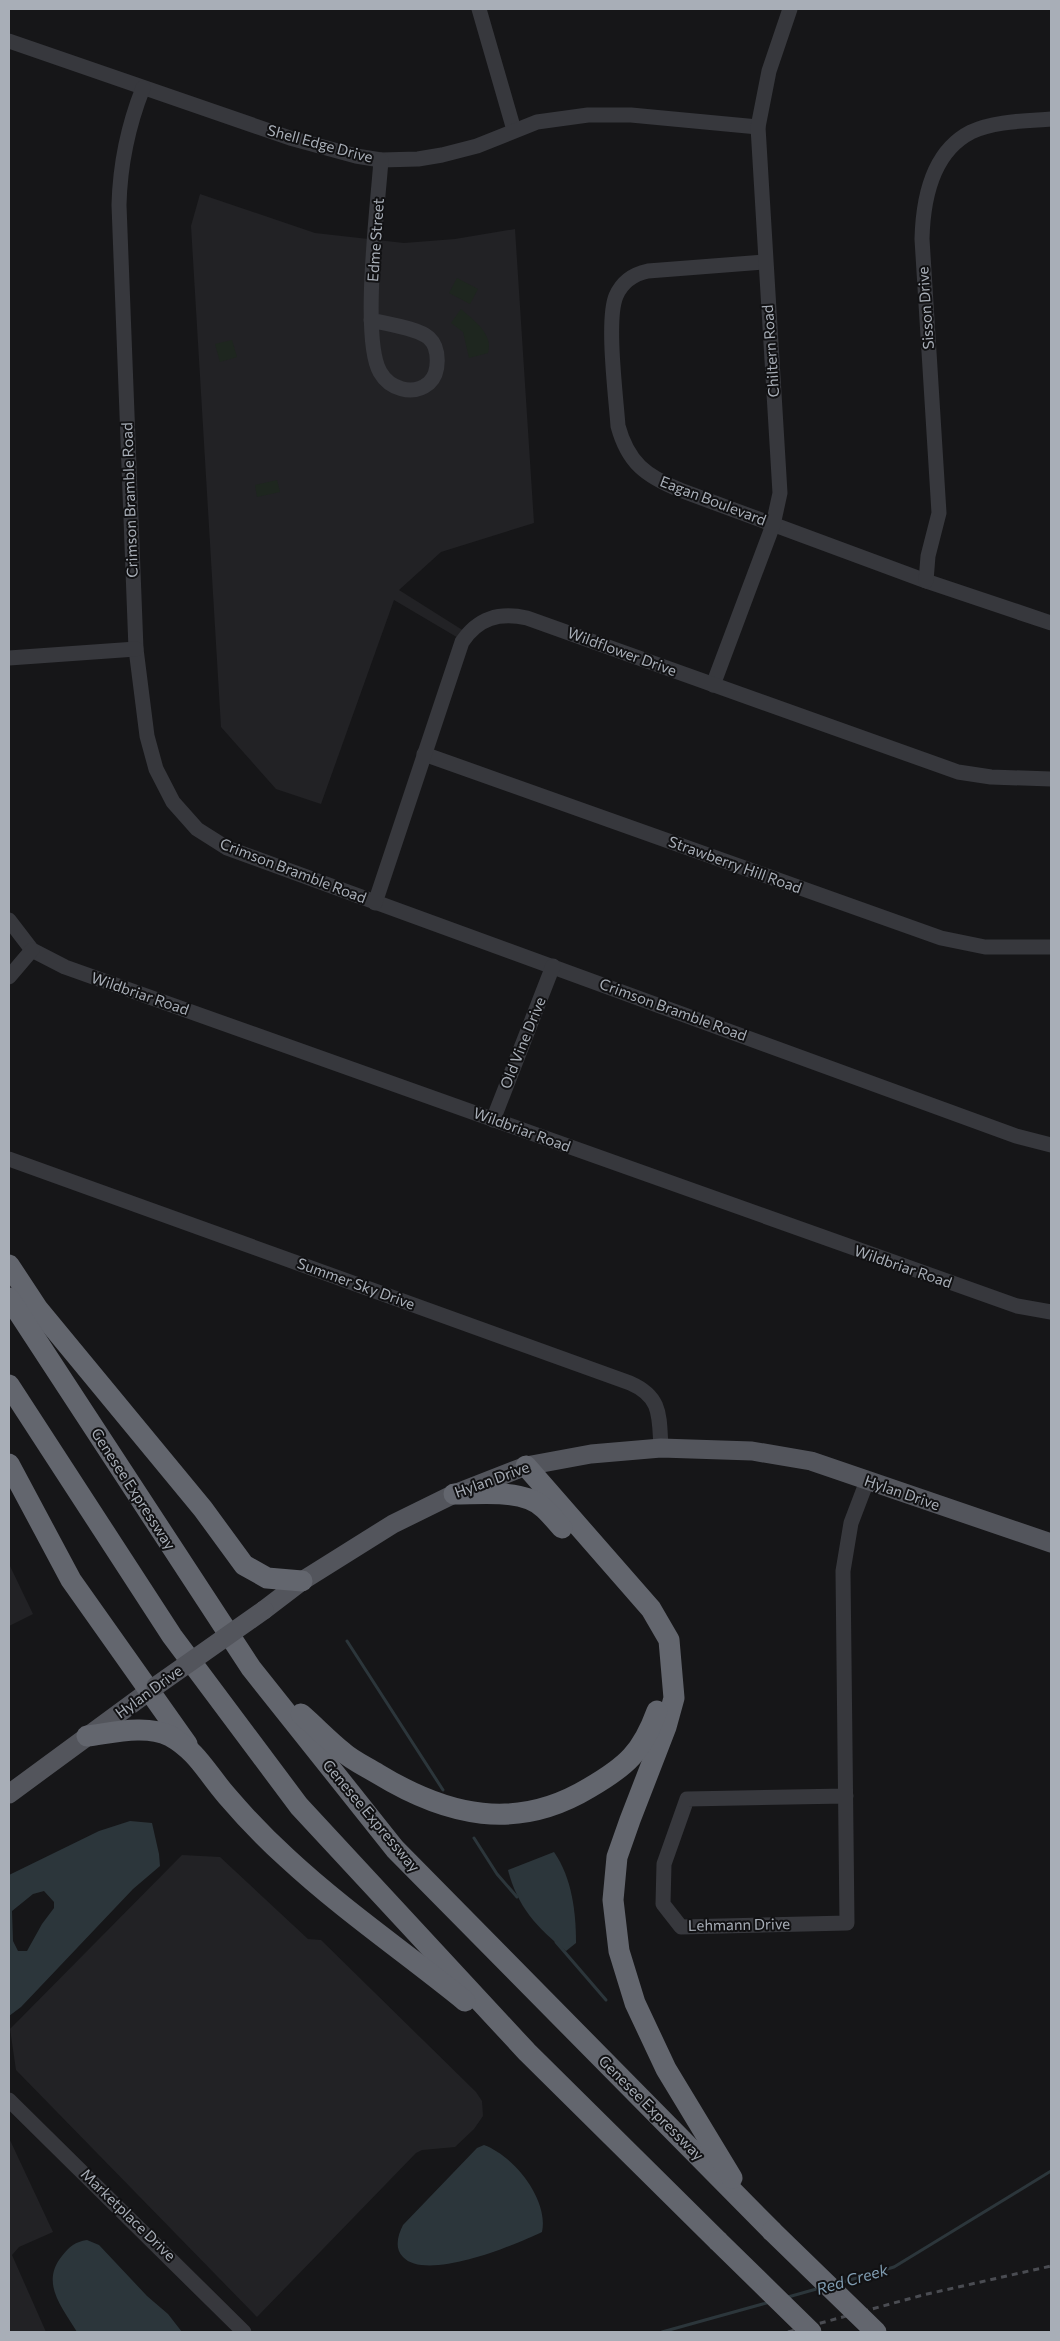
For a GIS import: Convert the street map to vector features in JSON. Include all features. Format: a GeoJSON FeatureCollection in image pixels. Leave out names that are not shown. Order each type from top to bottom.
{"type":"FeatureCollection","features":[{"type":"Feature","properties":{"kind":"highway"},"geometry":{"type":"LineString","coordinates":[[9,1265],[38,1309],[203,1509],[244,1565],[267,1578],[302,1581]]}},
{"type":"Feature","properties":{"kind":"highway","name":"Genesee Expressway"},"geometry":{"type":"LineString","coordinates":[[9,1298],[251,1668],[395,1849],[772,2231],[876,2332]]}},
{"type":"Feature","properties":{"kind":"highway"},"geometry":{"type":"LineString","coordinates":[[9,1385],[172,1636],[299,1806],[526,2052],[811,2332]]}},
{"type":"Feature","properties":{"kind":"highway"},"geometry":{"type":"LineString","coordinates":[[9,1464],[71,1580],[153,1689],[190,1748],[227,1796],[286,1858],[339,1904],[400,1948],[526,2052]]}},
{"type":"Feature","properties":{"kind":"highway"},"geometry":{"type":"LineString","coordinates":[[526,1466],[651,1609],[669,1640],[674,1698],[666,1727],[617,1857],[613,1900],[619,1951],[635,2003],[666,2069],[750,2208]]}},
{"type":"Feature","properties":{"kind":"highway"},"geometry":{"type":"LineString","coordinates":[[251,1668],[344,1753],[408,1792],[448,1808],[479,1814],[511,1813],[544,1808],[575,1797],[632,1759],[647,1737],[659,1705],[661,1670],[655,1642],[640,1613],[544,1508],[530,1499],[505,1495],[454,1494]]}},
{"type":"Feature","properties":{"kind":"highway"},"geometry":{"type":"LineString","coordinates":[[87,1736],[135,1730],[167,1735],[190,1748]]}},
{"type":"Feature","properties":{"kind":"main road","name":"Hylan Drive"},"geometry":{"type":"LineString","coordinates":[[9,1794],[302,1581],[393,1524],[454,1494],[526,1466],[592,1454],[661,1448],[752,1451],[811,1461],[1051,1543]]}},
{"type":"Feature","properties":{"kind":"street"},"geometry":{"type":"LineString","coordinates":[[479,9],[514,130]]}},
{"type":"Feature","properties":{"kind":"street","name":"Chiltern Road"},"geometry":{"type":"LineString","coordinates":[[714,685],[778,507],[780,477],[758,127],[769,71],[790,9]]}},
{"type":"Feature","properties":{"kind":"street","name":"Shell Edge Drive"},"geometry":{"type":"LineString","coordinates":[[9,41],[290,138],[356,156],[381,160],[418,159],[442,155],[477,146],[514,130],[558,118],[608,114],[758,127]]}},
{"type":"Feature","properties":{"kind":"street","name":"Crimson Bramble Road"},"geometry":{"type":"LineString","coordinates":[[143,88],[127,134],[119,183],[136,649],[150,752],[163,786],[183,816],[210,839],[227,848],[1016,1136],[1051,1145]]}},
{"type":"Feature","properties":{"kind":"street","name":"Sisson Drive"},"geometry":{"type":"LineString","coordinates":[[926,581],[928,556],[938,512],[922,239],[926,196],[932,177],[942,159],[954,144],[971,132],[990,126],[1051,119]]}},
{"type":"Feature","properties":{"kind":"street","name":"Edme Street"},"geometry":{"type":"LineString","coordinates":[[371,320],[421,333],[430,338],[437,357],[437,370],[429,383],[414,389],[398,389],[384,380],[375,365],[370,337],[371,320],[381,160]]}},
{"type":"Feature","properties":{"kind":"street","name":"Eagan Boulevard"},"geometry":{"type":"LineString","coordinates":[[765,262],[640,273],[632,277],[621,288],[612,315],[618,426],[622,442],[630,458],[658,481],[926,581],[1051,623]]}},
{"type":"Feature","properties":{"kind":"street","name":"Wildflower Drive"},"geometry":{"type":"LineString","coordinates":[[375,903],[462,642],[476,625],[492,617],[515,615],[527,618],[958,772],[991,777],[1051,779]]}},
{"type":"Feature","properties":{"kind":"street"},"geometry":{"type":"LineString","coordinates":[[9,658],[136,649]]}},
{"type":"Feature","properties":{"kind":"street","name":"Strawberry Hill Road"},"geometry":{"type":"LineString","coordinates":[[424,754],[941,938],[985,948],[1051,947]]}},
{"type":"Feature","properties":{"kind":"street","name":"Wildbriar Road"},"geometry":{"type":"LineString","coordinates":[[9,920],[32,950],[65,967],[1007,1303],[1036,1311],[1051,1312]]}},
{"type":"Feature","properties":{"kind":"street"},"geometry":{"type":"LineString","coordinates":[[9,977],[32,950]]}},
{"type":"Feature","properties":{"kind":"street","name":"Old Vine Drive"},"geometry":{"type":"LineString","coordinates":[[493,1120],[553,966]]}},
{"type":"Feature","properties":{"kind":"street","name":"Summer Sky Drive"},"geometry":{"type":"LineString","coordinates":[[9,1159],[636,1386],[651,1396],[656,1404],[661,1448]]}},
{"type":"Feature","properties":{"kind":"street","name":"Lehmann Drive"},"geometry":{"type":"LineString","coordinates":[[846,1796],[687,1799],[664,1864],[664,1904],[681,1927],[847,1922],[846,1796],[843,1571],[851,1523],[867,1481]]}},
{"type":"Feature","properties":{"kind":"street","name":"Marketplace Drive"},"geometry":{"type":"LineString","coordinates":[[9,2100],[244,2332]]}},
{"type":"Feature","properties":{"kind":"shaded area"},"geometry":{"type":"Polygon","coordinates":[[[200,194],[315,233],[404,243],[455,239],[515,229],[534,523],[441,552],[399,590],[464,631],[460,639],[394,600],[321,804],[276,789],[221,727],[191,226],[200,194]]]}},
{"type":"Feature","properties":{"kind":"shaded area"},"geometry":{"type":"Polygon","coordinates":[[[457,278],[478,289],[470,304],[449,293],[457,278]]]}},
{"type":"Feature","properties":{"kind":"shaded area"},"geometry":{"type":"Polygon","coordinates":[[[461,309],[485,334],[489,346],[488,353],[469,358],[463,332],[451,323],[461,309]]]}},
{"type":"Feature","properties":{"kind":"shaded area"},"geometry":{"type":"Polygon","coordinates":[[[232,340],[237,357],[220,362],[215,344],[232,340]]]}},
{"type":"Feature","properties":{"kind":"shaded area"},"geometry":{"type":"Polygon","coordinates":[[[277,480],[280,492],[257,497],[255,485],[277,480]]]}},
{"type":"Feature","properties":{"kind":"shaded area"},"geometry":{"type":"Polygon","coordinates":[[[9,1564],[33,1614],[9,1626],[9,1564]]]}},
{"type":"Feature","properties":{"kind":"shaded area"},"geometry":{"type":"Polygon","coordinates":[[[130,1821],[152,1823],[160,1866],[133,1889],[21,2007],[9,2016],[9,1875],[99,1831],[130,1821]],[[44,1891],[33,1894],[12,1911],[13,1941],[18,1951],[27,1951],[42,1924],[54,1908],[54,1902],[44,1891]]]}},
{"type":"Feature","properties":{"kind":"shaded area"},"geometry":{"type":"Polygon","coordinates":[[[554,1852],[569,1884],[574,1907],[576,1943],[566,1951],[537,1925],[517,1895],[508,1870],[554,1852]]]}},
{"type":"Feature","properties":{"kind":"shaded area"},"geometry":{"type":"Polygon","coordinates":[[[182,1855],[220,1857],[308,1939],[321,1940],[476,2092],[482,2101],[483,2116],[474,2129],[455,2147],[422,2150],[416,2153],[257,2317],[16,2070],[10,2029],[182,1855]]]}},
{"type":"Feature","properties":{"kind":"shaded area"},"geometry":{"type":"Polygon","coordinates":[[[9,2138],[53,2232],[19,2247],[12,2255],[46,2332],[9,2332],[9,2138]]]}},
{"type":"Feature","properties":{"kind":"shaded area"},"geometry":{"type":"Polygon","coordinates":[[[484,2145],[507,2159],[535,2193],[543,2220],[542,2232],[492,2252],[450,2264],[414,2264],[403,2257],[398,2250],[398,2237],[403,2225],[477,2148],[484,2145]]]}},
{"type":"Feature","properties":{"kind":"shaded area"},"geometry":{"type":"Polygon","coordinates":[[[87,2240],[99,2245],[147,2296],[168,2314],[182,2332],[77,2332],[56,2295],[53,2276],[62,2256],[76,2243],[87,2240]]]}},
{"type":"Feature","properties":{"kind":"waterway"},"geometry":{"type":"LineString","coordinates":[[347,1641],[443,1790]]}},
{"type":"Feature","properties":{"kind":"waterway"},"geometry":{"type":"LineString","coordinates":[[474,1838],[497,1874],[517,1897]]}},
{"type":"Feature","properties":{"kind":"waterway"},"geometry":{"type":"LineString","coordinates":[[556,1942],[606,2000]]}},
{"type":"Feature","properties":{"kind":"waterway","name":"Red Creek"},"geometry":{"type":"LineString","coordinates":[[836,2284],[894,2267],[1051,2171]]}},
{"type":"Feature","properties":{"kind":"waterway","name":"Red Creek"},"geometry":{"type":"LineString","coordinates":[[788,2297],[820,2288]]}},
{"type":"Feature","properties":{"kind":"waterway","name":"Red Creek"},"geometry":{"type":"LineString","coordinates":[[662,2332],[770,2302]]}},
{"type":"Feature","properties":{"kind":"railway"},"geometry":{"type":"LineString","coordinates":[[788,2332],[923,2295],[1051,2266]]}}]}
